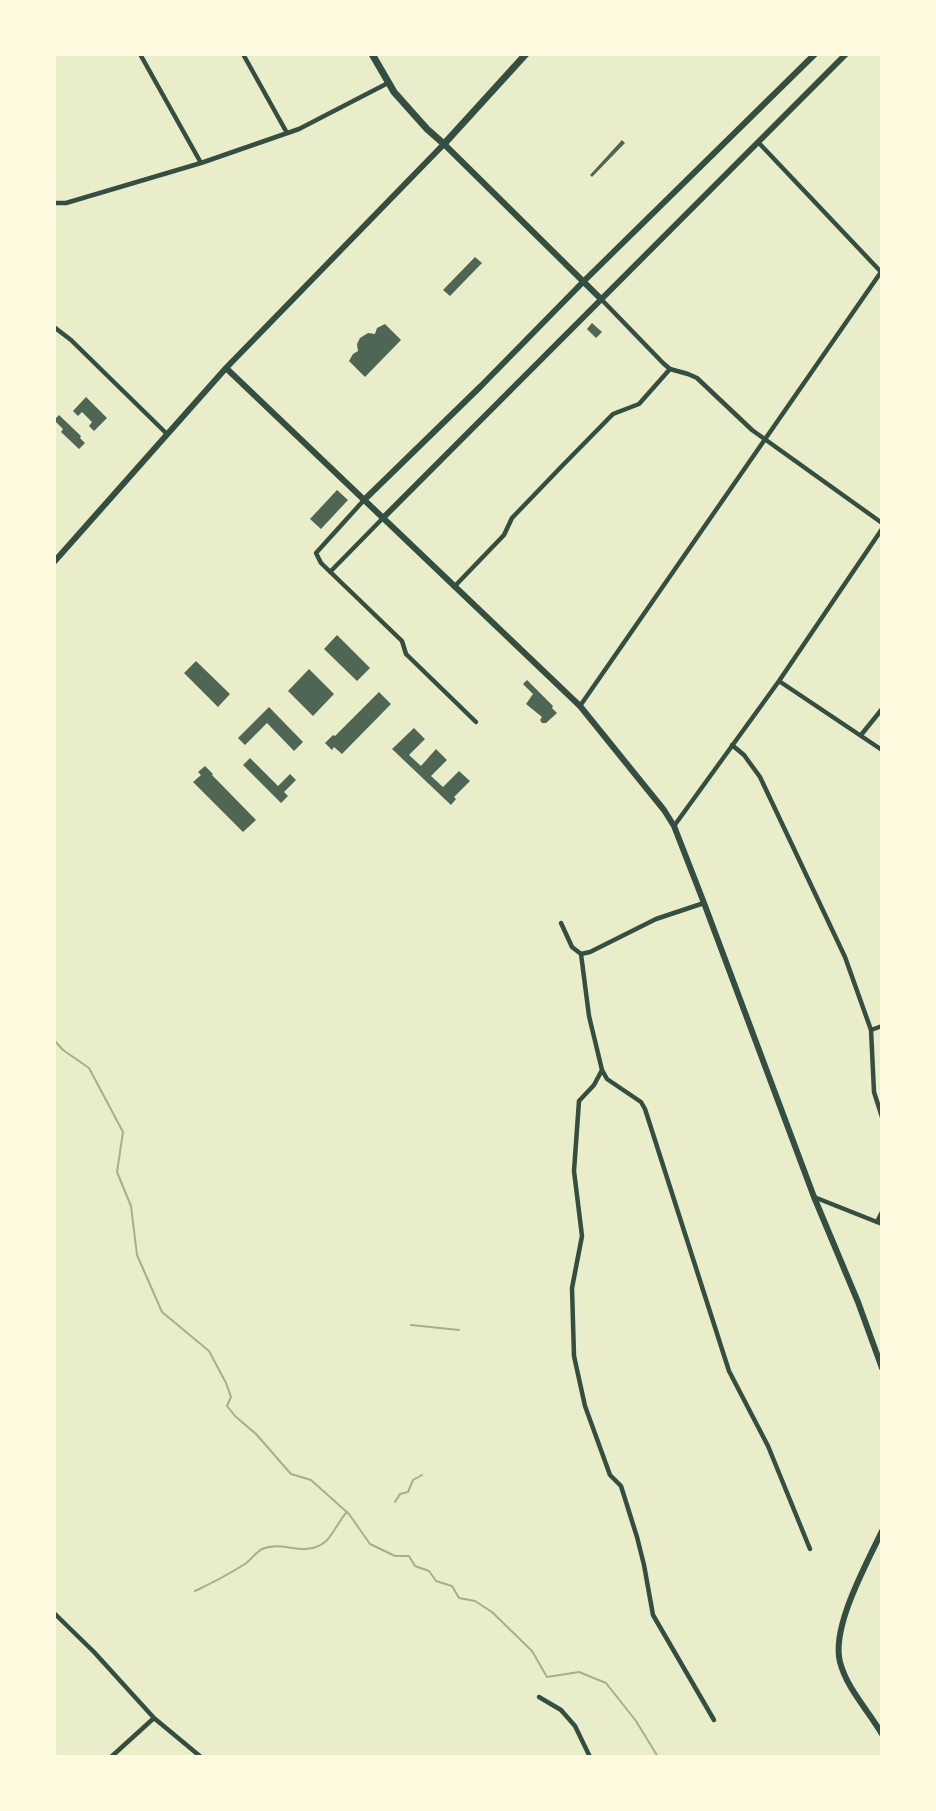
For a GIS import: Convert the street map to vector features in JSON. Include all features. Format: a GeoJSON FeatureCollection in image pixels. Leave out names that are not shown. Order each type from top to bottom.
{"type":"FeatureCollection","features":[{"type":"Feature","properties":{"kind":"main road"},"geometry":{"type":"LineString","coordinates":[[372,54],[388,83],[402,101],[444,144],[526,54]]}},
{"type":"Feature","properties":{"kind":"street"},"geometry":{"type":"LineString","coordinates":[[140,54],[201,163]]}},
{"type":"Feature","properties":{"kind":"street"},"geometry":{"type":"LineString","coordinates":[[243,54],[287,133]]}},
{"type":"Feature","properties":{"kind":"street"},"geometry":{"type":"LineString","coordinates":[[476,722],[406,654],[402,641],[321,564],[316,553],[364,500],[481,386],[584,280],[815,54]]}},
{"type":"Feature","properties":{"kind":"street"},"geometry":{"type":"LineString","coordinates":[[330,572],[846,54]]}},
{"type":"Feature","properties":{"kind":"street"},"geometry":{"type":"LineString","coordinates":[[54,203],[69,202],[201,163],[299,129],[388,83]]}},
{"type":"Feature","properties":{"kind":"street"},"geometry":{"type":"LineString","coordinates":[[580,706],[881,273],[758,142]]}},
{"type":"Feature","properties":{"kind":"street"},"geometry":{"type":"LineString","coordinates":[[54,562],[226,368],[444,144],[584,280],[670,369],[697,378],[752,430],[882,523]]}},
{"type":"Feature","properties":{"kind":"street"},"geometry":{"type":"LineString","coordinates":[[54,327],[167,434]]}},
{"type":"Feature","properties":{"kind":"street"},"geometry":{"type":"LineString","coordinates":[[226,368],[580,706],[664,810],[674,826],[705,903],[814,1197],[858,1302],[882,1368]]}},
{"type":"Feature","properties":{"kind":"street"},"geometry":{"type":"LineString","coordinates":[[454,587],[504,534],[512,518],[562,466],[614,414],[639,404],[670,369]]}},
{"type":"Feature","properties":{"kind":"street"},"geometry":{"type":"LineString","coordinates":[[674,826],[779,681],[882,529]]}},
{"type":"Feature","properties":{"kind":"street"},"geometry":{"type":"LineString","coordinates":[[779,681],[882,750]]}},
{"type":"Feature","properties":{"kind":"street"},"geometry":{"type":"LineString","coordinates":[[861,735],[882,710]]}},
{"type":"Feature","properties":{"kind":"street"},"geometry":{"type":"LineString","coordinates":[[732,746],[744,755],[760,777],[845,957],[871,1030],[874,1092],[882,1117]]}},
{"type":"Feature","properties":{"kind":"street"},"geometry":{"type":"LineString","coordinates":[[581,954],[590,952],[656,919],[705,903]]}},
{"type":"Feature","properties":{"kind":"street"},"geometry":{"type":"LineString","coordinates":[[561,923],[572,947],[581,954],[589,1016],[602,1070],[607,1079],[641,1102],[645,1109],[729,1371],[768,1446],[810,1549]]}},
{"type":"Feature","properties":{"kind":"street"},"geometry":{"type":"LineString","coordinates":[[871,1030],[882,1026]]}},
{"type":"Feature","properties":{"kind":"street"},"geometry":{"type":"LineString","coordinates":[[602,1070],[594,1085],[579,1101],[574,1171],[582,1236],[572,1288],[574,1356],[585,1406],[610,1474],[621,1486],[637,1537],[653,1615],[714,1720]]}},
{"type":"Feature","properties":{"kind":"street"},"geometry":{"type":"LineString","coordinates":[[814,1197],[880,1223],[882,1212]]}},
{"type":"Feature","properties":{"kind":"street"},"geometry":{"type":"LineString","coordinates":[[882,1531],[856,1585],[841,1629],[840,1660],[856,1695],[882,1734]]}},
{"type":"Feature","properties":{"kind":"street"},"geometry":{"type":"LineString","coordinates":[[54,1613],[94,1652],[154,1718],[201,1757]]}},
{"type":"Feature","properties":{"kind":"street"},"geometry":{"type":"LineString","coordinates":[[539,1697],[561,1710],[575,1726],[590,1757]]}},
{"type":"Feature","properties":{"kind":"street"},"geometry":{"type":"LineString","coordinates":[[111,1757],[154,1718]]}},
{"type":"Feature","properties":{"kind":"building"},"geometry":{"type":"Polygon","coordinates":[[[622,140],[625,143],[592,177],[590,175],[622,140]]]}},
{"type":"Feature","properties":{"kind":"building"},"geometry":{"type":"Polygon","coordinates":[[[475,257],[482,263],[450,296],[443,290],[475,257]]]}},
{"type":"Feature","properties":{"kind":"building"},"geometry":{"type":"Polygon","coordinates":[[[592,323],[602,332],[596,338],[587,329],[592,323]]]}},
{"type":"Feature","properties":{"kind":"building"},"geometry":{"type":"Polygon","coordinates":[[[385,324],[401,340],[365,377],[349,361],[358,351],[357,344],[360,338],[368,333],[375,334],[377,328],[385,324]]]}},
{"type":"Feature","properties":{"kind":"building"},"geometry":{"type":"Polygon","coordinates":[[[86,397],[107,418],[94,431],[89,426],[92,422],[82,412],[78,416],[73,411],[86,397]]]}},
{"type":"Feature","properties":{"kind":"building"},"geometry":{"type":"Polygon","coordinates":[[[59,415],[81,436],[80,438],[85,443],[79,449],[61,432],[63,429],[54,420],[59,415]]]}},
{"type":"Feature","properties":{"kind":"building"},"geometry":{"type":"Polygon","coordinates":[[[337,490],[348,500],[321,529],[310,519],[337,490]]]}},
{"type":"Feature","properties":{"kind":"building"},"geometry":{"type":"Polygon","coordinates":[[[337,635],[370,668],[357,681],[324,649],[337,635]]]}},
{"type":"Feature","properties":{"kind":"building"},"geometry":{"type":"Polygon","coordinates":[[[196,661],[230,694],[218,707],[184,673],[196,661]]]}},
{"type":"Feature","properties":{"kind":"building"},"geometry":{"type":"Polygon","coordinates":[[[309,669],[334,694],[313,716],[288,691],[309,669]]]}},
{"type":"Feature","properties":{"kind":"building"},"geometry":{"type":"Polygon","coordinates":[[[527,680],[557,713],[546,723],[542,723],[540,720],[542,717],[526,704],[533,694],[523,684],[527,680]]]}},
{"type":"Feature","properties":{"kind":"building"},"geometry":{"type":"Polygon","coordinates":[[[379,692],[391,704],[342,754],[334,747],[332,750],[325,743],[379,692]]]}},
{"type":"Feature","properties":{"kind":"building"},"geometry":{"type":"Polygon","coordinates":[[[269,707],[303,742],[294,751],[267,723],[245,745],[238,738],[269,707]]]}},
{"type":"Feature","properties":{"kind":"building"},"geometry":{"type":"Polygon","coordinates":[[[414,728],[425,739],[409,755],[421,766],[436,749],[447,760],[431,776],[443,787],[459,771],[470,781],[454,797],[456,799],[451,805],[392,749],[414,728]]]}},
{"type":"Feature","properties":{"kind":"building"},"geometry":{"type":"Polygon","coordinates":[[[250,758],[278,786],[290,774],[296,780],[284,792],[288,796],[281,803],[243,765],[250,758]]]}},
{"type":"Feature","properties":{"kind":"building"},"geometry":{"type":"Polygon","coordinates":[[[205,766],[256,820],[243,832],[193,782],[201,775],[198,772],[205,766]]]}},
{"type":"Feature","properties":{"kind":"waterway"},"geometry":{"type":"LineString","coordinates":[[54,1040],[63,1050],[89,1068],[123,1132],[117,1172],[131,1206],[137,1255],[162,1312],[209,1351],[226,1383],[231,1397],[227,1406],[235,1416],[256,1434],[291,1474],[311,1480],[349,1514],[370,1544],[395,1556],[409,1556],[415,1566],[429,1571],[436,1581],[452,1586],[459,1598],[475,1601],[492,1612],[532,1651],[547,1677],[579,1672],[606,1683],[636,1721],[658,1757]]}},
{"type":"Feature","properties":{"kind":"waterway"},"geometry":{"type":"LineString","coordinates":[[411,1325],[459,1330]]}},
{"type":"Feature","properties":{"kind":"waterway"},"geometry":{"type":"LineString","coordinates":[[395,1502],[400,1494],[408,1492],[413,1480],[422,1475]]}},
{"type":"Feature","properties":{"kind":"waterway"},"geometry":{"type":"LineString","coordinates":[[195,1591],[245,1564],[262,1549],[278,1546],[302,1549],[317,1547],[328,1540],[347,1512]]}}]}
